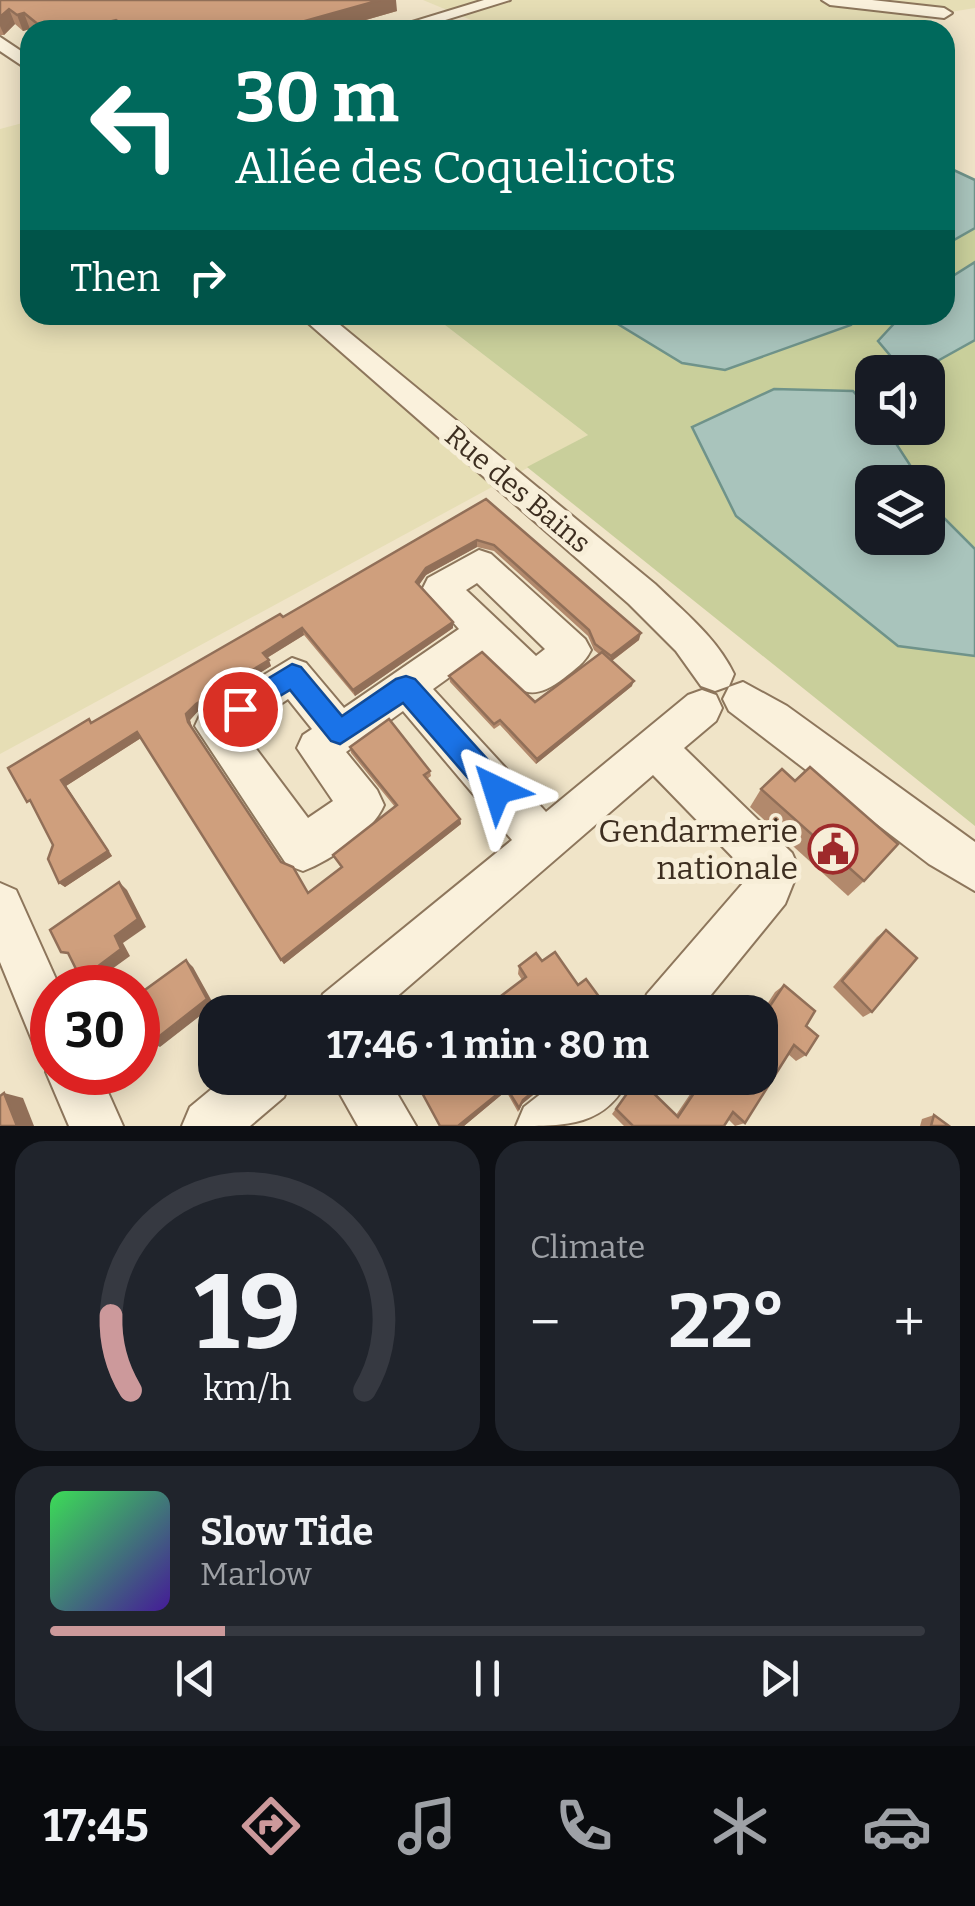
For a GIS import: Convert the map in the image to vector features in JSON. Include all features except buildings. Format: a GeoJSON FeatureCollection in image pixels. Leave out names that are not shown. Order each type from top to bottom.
{"type":"FeatureCollection","features":[{"type":"Feature","properties":{"kind":"street"},"geometry":{"type":"LineString","coordinates":[[430,20],[502,0]]}},
{"type":"Feature","properties":{"kind":"street"},"geometry":{"type":"LineString","coordinates":[[830,0],[946,7]]}},
{"type":"Feature","properties":{"kind":"street"},"geometry":{"type":"LineString","coordinates":[[920,20],[946,7]]}},
{"type":"Feature","properties":{"kind":"street"},"geometry":{"type":"LineString","coordinates":[[0,42],[20,58]]}},
{"type":"Feature","properties":{"kind":"street","name":"Rue des Bains"},"geometry":{"type":"LineString","coordinates":[[324,325],[642,594],[680,630],[720,694],[791,730],[911,827],[975,868]]}},
{"type":"Feature","properties":{"kind":"street"},"geometry":{"type":"LineString","coordinates":[[340,732],[485,632]]}},
{"type":"Feature","properties":{"kind":"street"},"geometry":{"type":"LineString","coordinates":[[406,687],[543,842]]}},
{"type":"Feature","properties":{"kind":"street"},"geometry":{"type":"LineString","coordinates":[[361,995],[720,694]]}},
{"type":"Feature","properties":{"kind":"street"},"geometry":{"type":"LineString","coordinates":[[655,748],[776,868],[769,888],[679,995]]}},
{"type":"Feature","properties":{"kind":"street"},"geometry":{"type":"LineString","coordinates":[[0,906],[30,976]]}},
{"type":"Feature","properties":{"kind":"street"},"geometry":{"type":"LineString","coordinates":[[82,1095],[96,1126]]}},
{"type":"Feature","properties":{"kind":"street"},"geometry":{"type":"LineString","coordinates":[[210,1126],[246,1095]]}},
{"type":"Feature","properties":{"kind":"street"},"geometry":{"type":"LineString","coordinates":[[368,1095],[389,1126]]}},
{"type":"Feature","properties":{"kind":"street"},"geometry":{"type":"LineString","coordinates":[[542,1126],[581,1095]]}},
{"type":"Feature","properties":{"kind":"shaded area"},"geometry":{"type":"Polygon","coordinates":[[[423,0],[975,0],[975,8],[927,20],[471,20],[423,0]]]}},
{"type":"Feature","properties":{"kind":"shaded area"},"geometry":{"type":"Polygon","coordinates":[[[20,124],[20,325],[445,325],[588,435],[0,754],[0,129],[20,124]]]}},
{"type":"Feature","properties":{"kind":"green space"},"geometry":{"type":"Polygon","coordinates":[[[975,228],[975,262],[955,275],[955,239],[975,228]]]}},
{"type":"Feature","properties":{"kind":"green space"},"geometry":{"type":"Polygon","coordinates":[[[445,325],[619,325],[682,363],[725,370],[851,325],[892,325],[878,340],[912,355],[855,355],[855,394],[852,391],[693,428],[737,517],[898,646],[975,656],[975,826],[527,467],[588,435],[445,325]]]}},
{"type":"Feature","properties":{"kind":"green space"},"geometry":{"type":"Polygon","coordinates":[[[975,340],[975,549],[945,518],[945,465],[910,465],[897,445],[945,445],[945,357],[975,340]]]}},
{"type":"Feature","properties":{"kind":"water"},"geometry":{"type":"Polygon","coordinates":[[[955,171],[975,180],[975,228],[955,239],[955,171]]]}},
{"type":"Feature","properties":{"kind":"water"},"geometry":{"type":"Polygon","coordinates":[[[975,262],[975,340],[945,357],[890,355],[878,341],[893,325],[955,325],[955,275],[975,262]]]}},
{"type":"Feature","properties":{"kind":"water"},"geometry":{"type":"Polygon","coordinates":[[[619,325],[851,325],[725,370],[682,363],[619,325]]]}},
{"type":"Feature","properties":{"kind":"water"},"geometry":{"type":"Polygon","coordinates":[[[774,389],[853,391],[855,445],[897,445],[910,465],[855,465],[855,555],[945,555],[945,519],[975,549],[975,656],[898,646],[736,516],[692,427],[774,389]]]}},
{"type":"Feature","properties":{"kind":"place","name":"Gendarmerie nationale"},"geometry":{"type":"Point","coordinates":[833,849]}},
{"type":"Feature","properties":{"kind":"route"},"geometry":{"type":"LineString","coordinates":[[240,709],[292,675],[340,732],[406,687],[497,790]]}}]}
